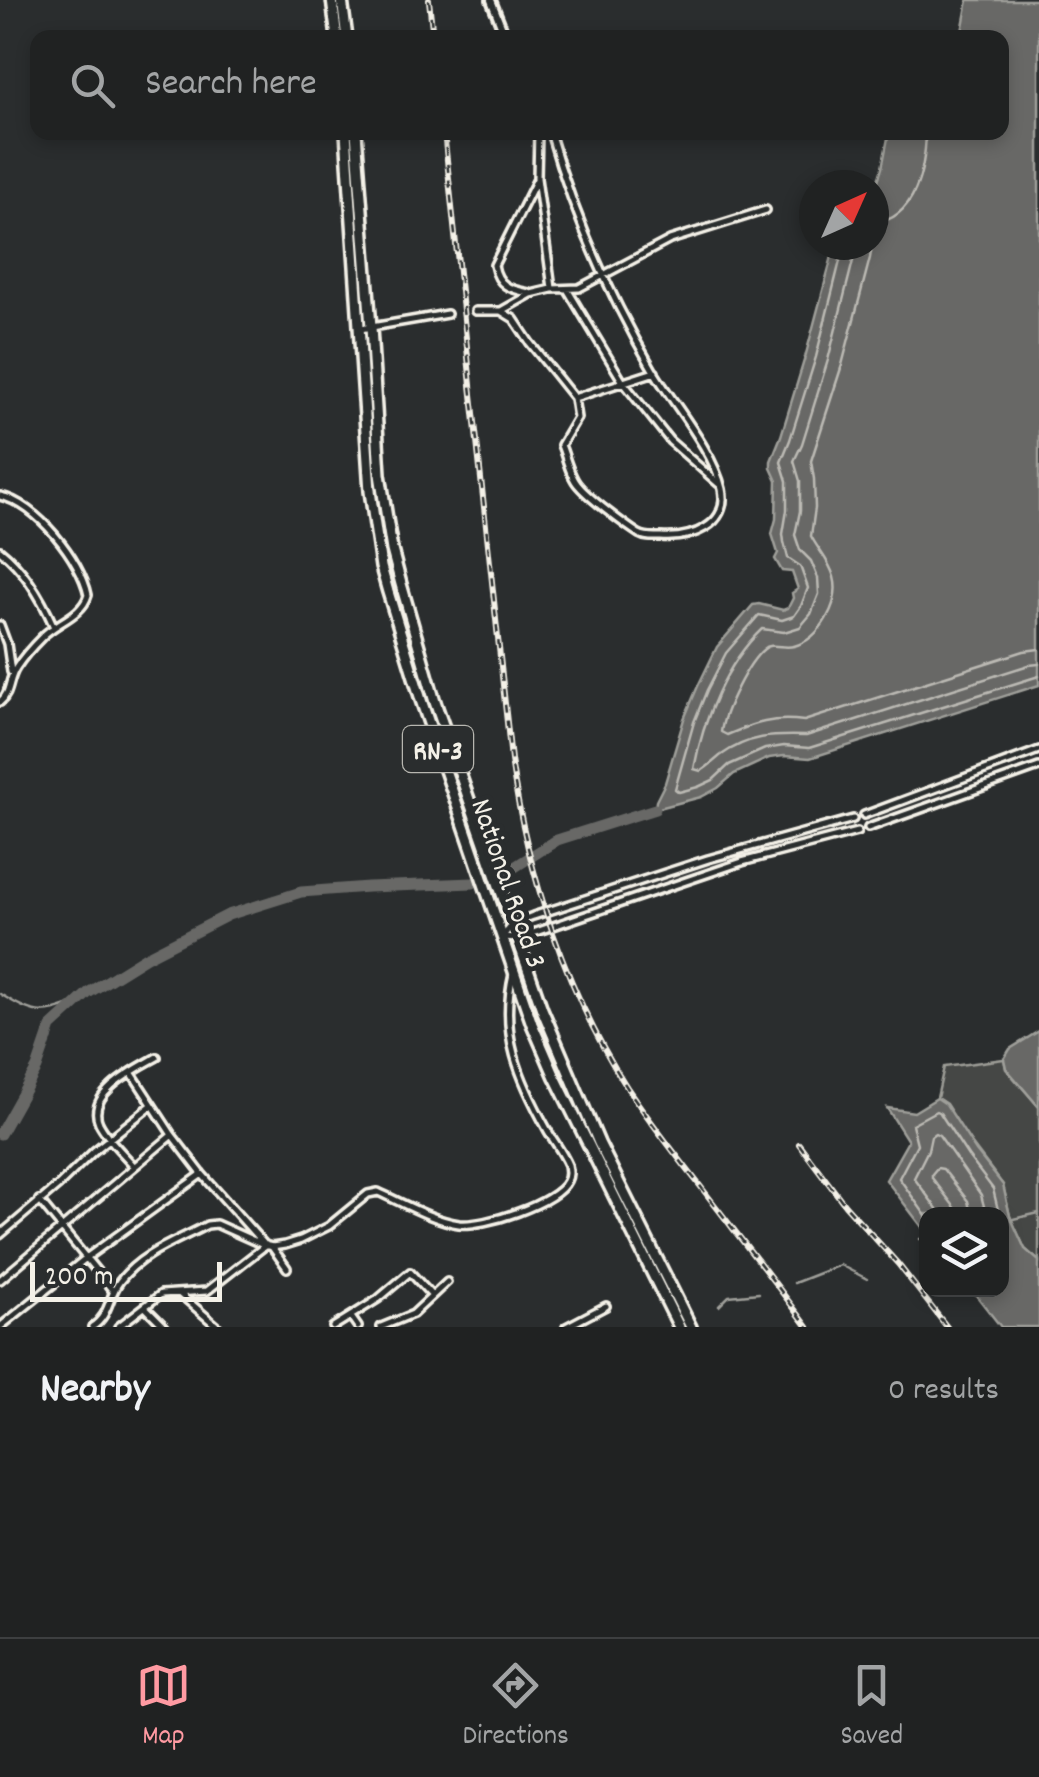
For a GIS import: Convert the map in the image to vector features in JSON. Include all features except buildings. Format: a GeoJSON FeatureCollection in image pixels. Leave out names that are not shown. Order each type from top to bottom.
{"type":"FeatureCollection","features":[{"type":"Feature","properties":{"kind":"highway"},"geometry":{"type":"LineString","coordinates":[[332,0],[336,30]]}},
{"type":"Feature","properties":{"kind":"highway"},"geometry":{"type":"LineString","coordinates":[[342,0],[346,30]]}},
{"type":"Feature","properties":{"kind":"highway","name":"National Road 3"},"geometry":{"type":"LineString","coordinates":[[347,140],[370,490],[381,567],[421,700],[502,937],[555,1077],[633,1225],[679,1327]]}},
{"type":"Feature","properties":{"kind":"highway","name":"RN-3"},"geometry":{"type":"LineString","coordinates":[[357,140],[380,474],[392,550],[436,702],[542,1009],[633,1225],[690,1327]]}},
{"type":"Feature","properties":{"kind":"street"},"geometry":{"type":"LineString","coordinates":[[491,0],[503,30]]}},
{"type":"Feature","properties":{"kind":"street"},"geometry":{"type":"LineString","coordinates":[[538,140],[537,178],[552,289]]}},
{"type":"Feature","properties":{"kind":"street"},"geometry":{"type":"LineString","coordinates":[[475,311],[501,312],[514,320],[574,398],[577,418],[561,444],[576,484],[643,536],[681,538],[704,528],[720,510],[723,495],[712,463],[602,277],[567,190],[552,140]]}},
{"type":"Feature","properties":{"kind":"street"},"geometry":{"type":"LineString","coordinates":[[532,294],[502,284],[494,265],[537,178]]}},
{"type":"Feature","properties":{"kind":"street"},"geometry":{"type":"LineString","coordinates":[[501,312],[532,294],[580,288],[670,240],[766,210]]}},
{"type":"Feature","properties":{"kind":"street"},"geometry":{"type":"LineString","coordinates":[[567,289],[623,382],[670,441],[721,486]]}},
{"type":"Feature","properties":{"kind":"street"},"geometry":{"type":"LineString","coordinates":[[360,329],[447,314]]}},
{"type":"Feature","properties":{"kind":"street"},"geometry":{"type":"LineString","coordinates":[[574,398],[655,372]]}},
{"type":"Feature","properties":{"kind":"street"},"geometry":{"type":"LineString","coordinates":[[0,496],[13,500],[44,524],[69,555],[88,596],[84,605],[31,650],[12,675]]}},
{"type":"Feature","properties":{"kind":"street"},"geometry":{"type":"LineString","coordinates":[[0,550],[27,578],[54,627]]}},
{"type":"Feature","properties":{"kind":"street"},"geometry":{"type":"LineString","coordinates":[[0,625],[12,675],[8,694],[0,702]]}},
{"type":"Feature","properties":{"kind":"street"},"geometry":{"type":"LineString","coordinates":[[864,815],[1039,750]]}},
{"type":"Feature","properties":{"kind":"street"},"geometry":{"type":"LineString","coordinates":[[868,828],[1039,767]]}},
{"type":"Feature","properties":{"kind":"street"},"geometry":{"type":"LineString","coordinates":[[502,937],[513,924],[740,850],[853,819]]}},
{"type":"Feature","properties":{"kind":"street"},"geometry":{"type":"LineString","coordinates":[[502,937],[518,938],[742,862],[858,832]]}},
{"type":"Feature","properties":{"kind":"street"},"geometry":{"type":"LineString","coordinates":[[740,850],[742,862]]}},
{"type":"Feature","properties":{"kind":"street"},"geometry":{"type":"LineString","coordinates":[[663,874],[666,887]]}},
{"type":"Feature","properties":{"kind":"street"},"geometry":{"type":"LineString","coordinates":[[603,894],[608,906]]}},
{"type":"Feature","properties":{"kind":"street"},"geometry":{"type":"LineString","coordinates":[[119,1327],[161,1294],[207,1291],[267,1245],[301,1240],[329,1226],[368,1194],[378,1192],[458,1224],[477,1224],[534,1204],[564,1185],[568,1165],[525,1086],[511,1043],[507,1010],[514,970]]}},
{"type":"Feature","properties":{"kind":"street"},"geometry":{"type":"LineString","coordinates":[[134,1166],[99,1123],[98,1106],[114,1084],[157,1057]]}},
{"type":"Feature","properties":{"kind":"street"},"geometry":{"type":"LineString","coordinates":[[130,1072],[202,1174],[288,1268]]}},
{"type":"Feature","properties":{"kind":"street"},"geometry":{"type":"LineString","coordinates":[[0,1235],[152,1105]]}},
{"type":"Feature","properties":{"kind":"street"},"geometry":{"type":"LineString","coordinates":[[0,1280],[172,1136]]}},
{"type":"Feature","properties":{"kind":"street"},"geometry":{"type":"LineString","coordinates":[[0,1327],[86,1258],[202,1174]]}},
{"type":"Feature","properties":{"kind":"street"},"geometry":{"type":"LineString","coordinates":[[39,1200],[113,1291]]}},
{"type":"Feature","properties":{"kind":"street"},"geometry":{"type":"LineString","coordinates":[[92,1327],[104,1317],[113,1291],[134,1266],[206,1225],[216,1224],[267,1245]]}},
{"type":"Feature","properties":{"kind":"street"},"geometry":{"type":"LineString","coordinates":[[333,1327],[378,1299],[410,1272],[432,1296]]}},
{"type":"Feature","properties":{"kind":"street"},"geometry":{"type":"LineString","coordinates":[[381,1327],[413,1314],[447,1282]]}},
{"type":"Feature","properties":{"kind":"street"},"geometry":{"type":"LineString","coordinates":[[180,1294],[218,1327]]}},
{"type":"Feature","properties":{"kind":"street"},"geometry":{"type":"LineString","coordinates":[[566,1327],[606,1306]]}},
{"type":"Feature","properties":{"kind":"street"},"geometry":{"type":"LineString","coordinates":[[146,1307],[165,1327]]}},
{"type":"Feature","properties":{"kind":"street"},"geometry":{"type":"LineString","coordinates":[[352,1316],[358,1327]]}},
{"type":"Feature","properties":{"kind":"shaded area"},"geometry":{"type":"Polygon","coordinates":[[[1004,1059],[1006,1069],[1039,1107],[1039,1261],[1025,1249],[1010,1216],[1003,1185],[937,1098],[944,1067],[1004,1059]]]}},
{"type":"Feature","properties":{"kind":"water"},"geometry":{"type":"Polygon","coordinates":[[[968,0],[1039,0],[1039,685],[810,758],[769,758],[734,774],[701,797],[655,809],[684,719],[717,647],[753,605],[783,610],[798,589],[792,572],[782,571],[775,559],[778,553],[772,534],[777,481],[771,461],[831,260],[889,260],[889,170],[881,170],[888,140],[1009,140],[1009,30],[962,30],[968,0]]]}},
{"type":"Feature","properties":{"kind":"water"},"geometry":{"type":"Polygon","coordinates":[[[1039,1031],[1039,1107],[1006,1068],[1004,1059],[1010,1049],[1039,1031]]]}},
{"type":"Feature","properties":{"kind":"water"},"geometry":{"type":"Polygon","coordinates":[[[937,1098],[946,1104],[1003,1185],[1008,1207],[919,1207],[919,1223],[886,1180],[908,1141],[887,1108],[914,1112],[937,1098]]]}},
{"type":"Feature","properties":{"kind":"water"},"geometry":{"type":"Polygon","coordinates":[[[1009,1212],[1025,1249],[1039,1261],[1039,1327],[1001,1327],[977,1297],[1009,1297],[1009,1212]]]}},
{"type":"Feature","properties":{"kind":"waterway"},"geometry":{"type":"LineString","coordinates":[[510,870],[557,840],[655,809]]}},
{"type":"Feature","properties":{"kind":"waterway"},"geometry":{"type":"LineString","coordinates":[[0,1134],[37,1068],[51,1027],[88,993],[146,957],[228,915],[301,892],[473,883]]}},
{"type":"Feature","properties":{"kind":"waterway"},"geometry":{"type":"LineString","coordinates":[[0,994],[38,1012],[78,1002]]}},
{"type":"Feature","properties":{"kind":"waterway"},"geometry":{"type":"LineString","coordinates":[[1013,1219],[1039,1213]]}},
{"type":"Feature","properties":{"kind":"waterway"},"geometry":{"type":"LineString","coordinates":[[794,1283],[840,1265],[867,1279]]}},
{"type":"Feature","properties":{"kind":"waterway"},"geometry":{"type":"LineString","coordinates":[[719,1306],[729,1296],[759,1293]]}},
{"type":"Feature","properties":{"kind":"railway"},"geometry":{"type":"LineString","coordinates":[[429,0],[432,30]]}},
{"type":"Feature","properties":{"kind":"railway"},"geometry":{"type":"LineString","coordinates":[[445,140],[511,760],[539,889],[568,972],[628,1089],[808,1327]]}},
{"type":"Feature","properties":{"kind":"railway"},"geometry":{"type":"LineString","coordinates":[[799,1144],[947,1327]]}}]}
